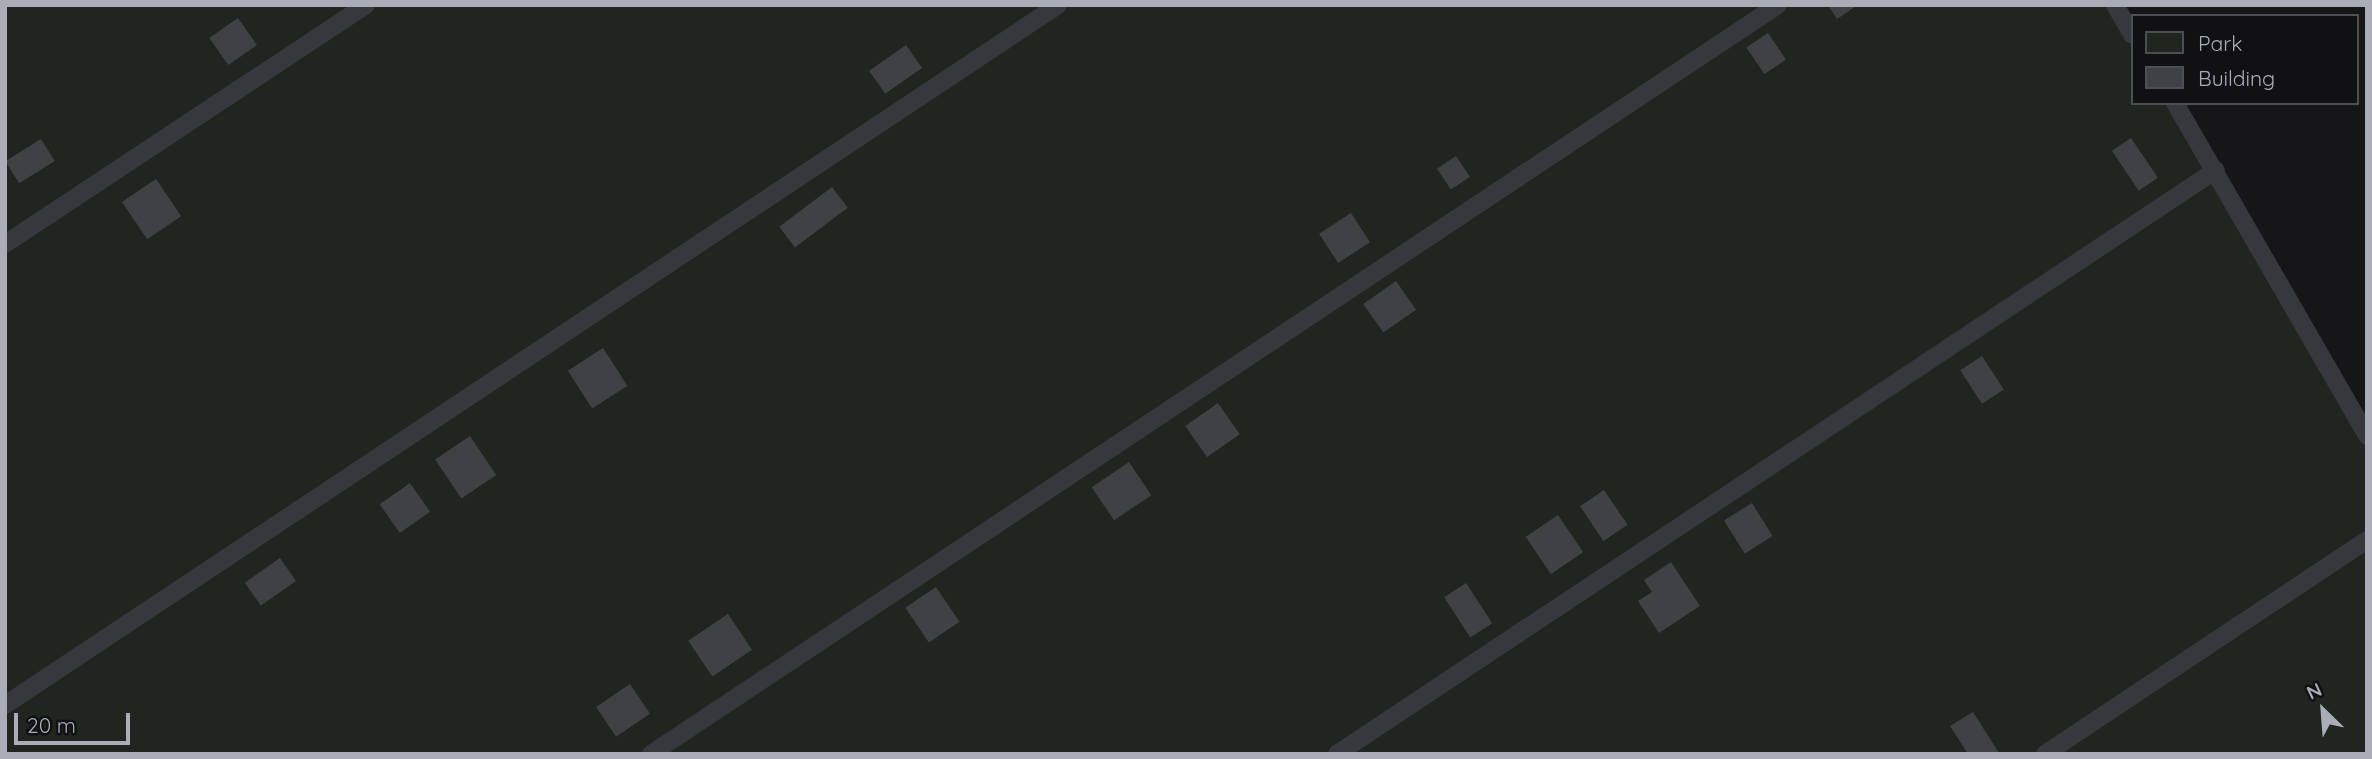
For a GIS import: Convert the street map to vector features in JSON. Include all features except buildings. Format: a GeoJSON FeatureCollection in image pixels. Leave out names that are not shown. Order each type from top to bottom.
{"type":"FeatureCollection","features":[{"type":"Feature","properties":{"kind":"lane"},"geometry":{"type":"LineString","coordinates":[[5,244],[366,5]]}},
{"type":"Feature","properties":{"kind":"lane"},"geometry":{"type":"LineString","coordinates":[[5,705],[1058,5]]}},
{"type":"Feature","properties":{"kind":"lane"},"geometry":{"type":"LineString","coordinates":[[651,754],[1778,5]]}},
{"type":"Feature","properties":{"kind":"lane"},"geometry":{"type":"LineString","coordinates":[[2115,5],[2130,31]]}},
{"type":"Feature","properties":{"kind":"lane"},"geometry":{"type":"LineString","coordinates":[[2176,105],[2367,435]]}},
{"type":"Feature","properties":{"kind":"lane"},"geometry":{"type":"LineString","coordinates":[[1337,754],[2216,170]]}},
{"type":"Feature","properties":{"kind":"lane"},"geometry":{"type":"LineString","coordinates":[[2045,754],[2367,540]]}},
{"type":"Feature","properties":{"kind":"green space"},"geometry":{"type":"Polygon","coordinates":[[[5,5],[2115,5],[2130,31],[2130,105],[2176,105],[2367,435],[2367,754],[5,754],[5,5]]]}}]}
